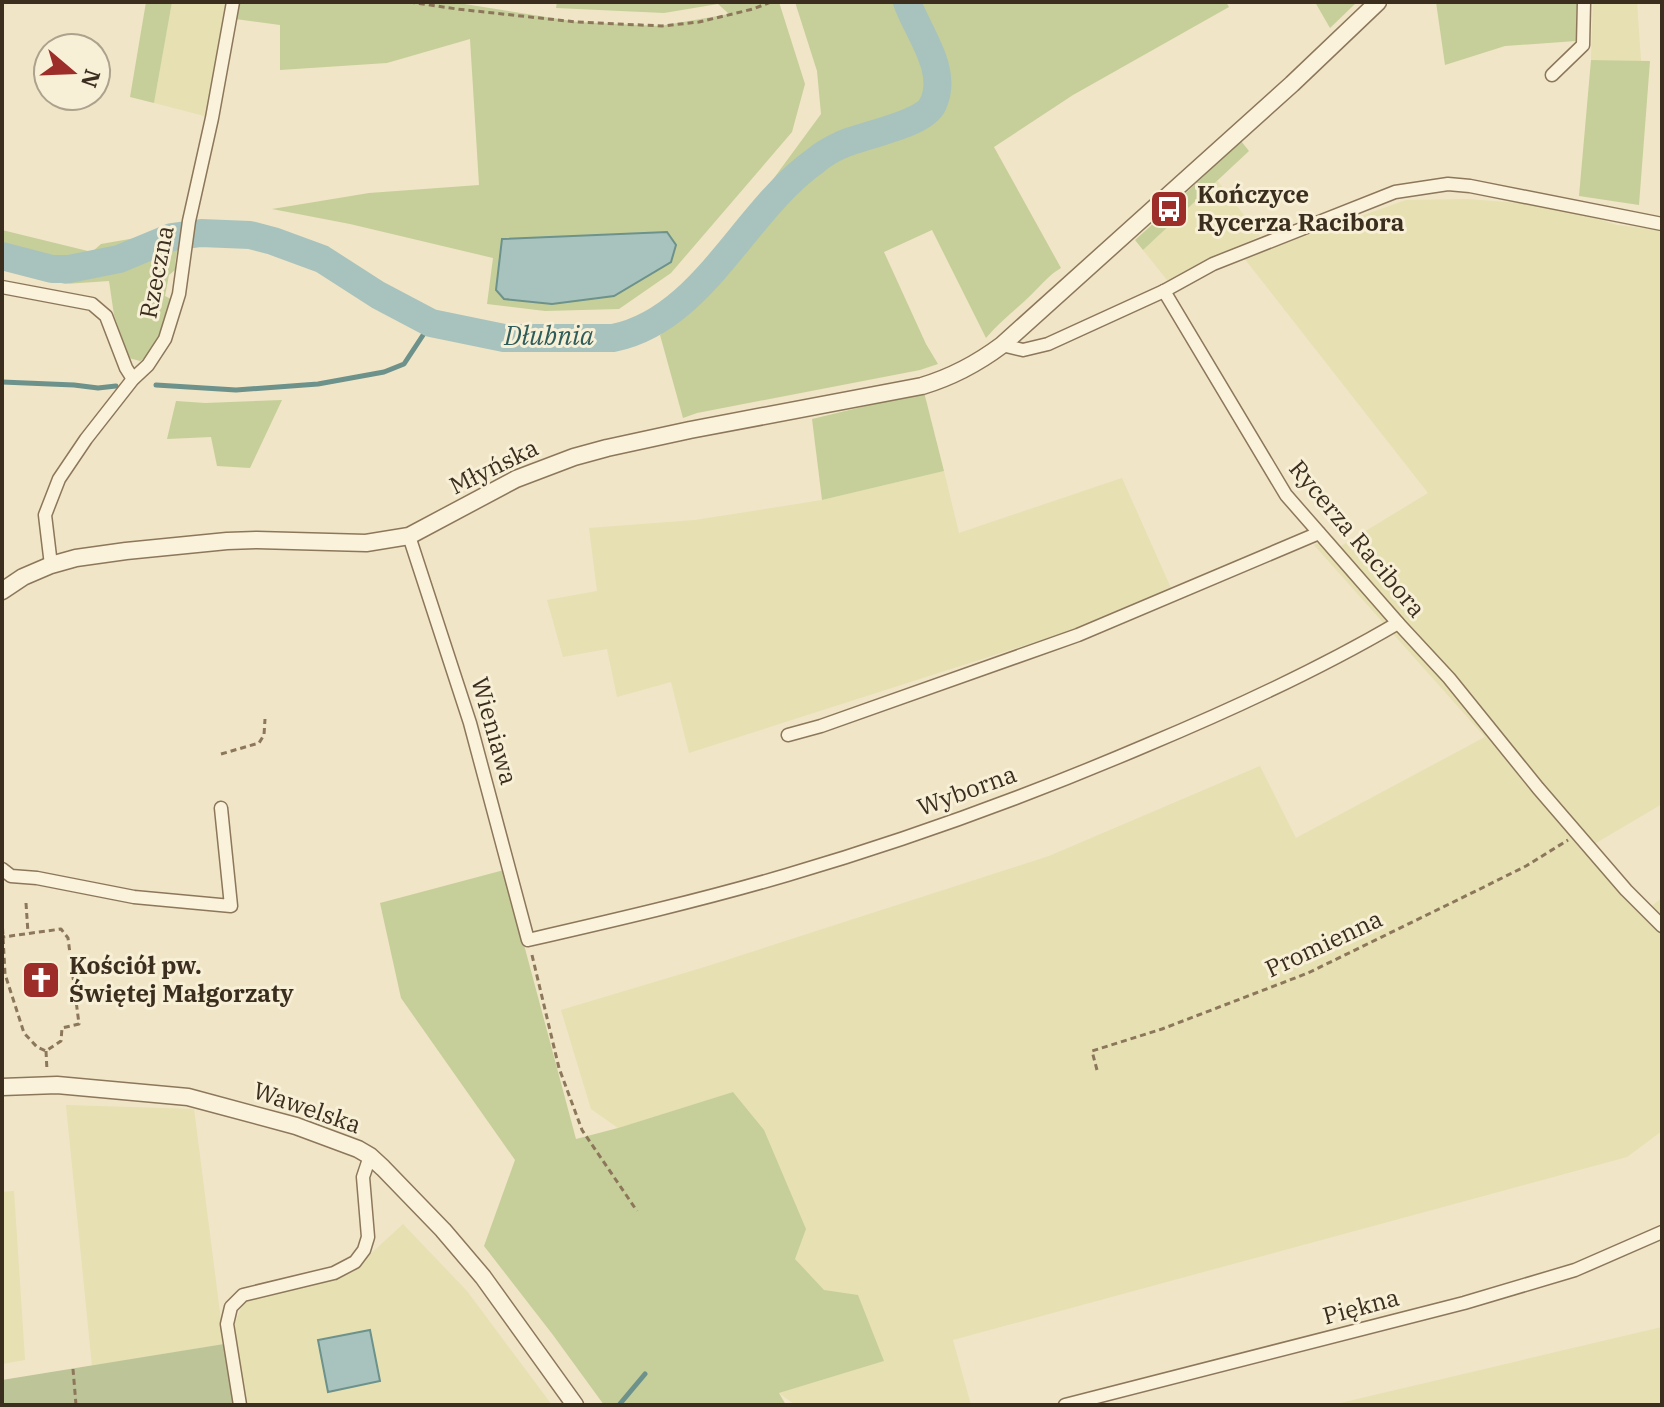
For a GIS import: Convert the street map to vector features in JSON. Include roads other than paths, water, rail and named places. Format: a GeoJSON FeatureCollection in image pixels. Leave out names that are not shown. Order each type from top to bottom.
{"type":"FeatureCollection","features":[{"type":"Feature","properties":{"kind":"street","name":"Rzeczna"},"geometry":{"type":"LineString","coordinates":[[51,565],[45,515],[59,479],[86,439],[133,379],[148,365],[165,339],[179,294],[189,221],[233,2]]}},
{"type":"Feature","properties":{"kind":"street","name":"Młyńska"},"geometry":{"type":"LineString","coordinates":[[2,591],[23,577],[51,565],[126,551],[227,541],[366,543],[409,536],[516,479],[574,457],[690,430],[922,386],[955,374],[1002,345],[1292,84],[1378,2]]}},
{"type":"Feature","properties":{"kind":"street"},"geometry":{"type":"LineString","coordinates":[[1552,75],[1583,45],[1584,2]]}},
{"type":"Feature","properties":{"kind":"street"},"geometry":{"type":"LineString","coordinates":[[1002,345],[1023,350],[1035,349],[1164,291],[1226,258],[1395,192],[1448,184],[1662,224]]}},
{"type":"Feature","properties":{"kind":"street"},"geometry":{"type":"LineString","coordinates":[[2,287],[92,304],[106,316],[133,379]]}},
{"type":"Feature","properties":{"kind":"street","name":"Rycerza Racibora"},"geometry":{"type":"LineString","coordinates":[[1164,291],[1286,495],[1449,678],[1626,890],[1662,926]]}},
{"type":"Feature","properties":{"kind":"street"},"geometry":{"type":"LineString","coordinates":[[788,735],[1078,635],[1319,533]]}},
{"type":"Feature","properties":{"kind":"street","name":"Wieniawa"},"geometry":{"type":"LineString","coordinates":[[409,536],[470,723],[528,940]]}},
{"type":"Feature","properties":{"kind":"street","name":"Wyborna"},"geometry":{"type":"LineString","coordinates":[[528,940],[788,875],[982,810],[1107,762],[1228,710],[1359,646],[1398,623]]}},
{"type":"Feature","properties":{"kind":"street"},"geometry":{"type":"LineString","coordinates":[[5,874],[134,897],[231,906],[221,808]]}},
{"type":"Feature","properties":{"kind":"street","name":"Wawelska"},"geometry":{"type":"LineString","coordinates":[[2,1087],[57,1085],[188,1097],[296,1126],[358,1149],[370,1156],[464,1254],[504,1304],[575,1405]]}},
{"type":"Feature","properties":{"kind":"street"},"geometry":{"type":"LineString","coordinates":[[240,1405],[227,1324],[231,1307],[243,1295],[334,1273],[355,1262],[368,1237],[363,1177],[370,1156]]}},
{"type":"Feature","properties":{"kind":"street","name":"Piękna"},"geometry":{"type":"LineString","coordinates":[[1065,1405],[1478,1299],[1575,1270],[1662,1232]]}},
{"type":"Feature","properties":{"kind":"water"},"geometry":{"type":"Polygon","coordinates":[[[667,232],[676,245],[671,262],[614,296],[552,304],[504,299],[496,290],[502,239],[667,232]]]}},
{"type":"Feature","properties":{"kind":"water"},"geometry":{"type":"Polygon","coordinates":[[[370,1330],[380,1381],[328,1392],[318,1340],[370,1330]]]}},
{"type":"Feature","properties":{"kind":"waterway","name":"Dłubnia"},"geometry":{"type":"LineString","coordinates":[[2,256],[52,269],[69,269],[119,259],[172,237],[201,233],[250,235],[322,259],[378,295],[431,323],[504,338],[613,338],[645,327],[673,310],[721,262],[790,182],[821,157],[841,145],[905,124],[927,111],[937,91],[935,65],[907,2]]}},
{"type":"Feature","properties":{"kind":"waterway"},"geometry":{"type":"LineString","coordinates":[[156,385],[236,390],[318,384],[384,372],[404,364],[431,323]]}},
{"type":"Feature","properties":{"kind":"waterway"},"geometry":{"type":"LineString","coordinates":[[2,382],[98,388],[116,386]]}},
{"type":"Feature","properties":{"kind":"waterway"},"geometry":{"type":"LineString","coordinates":[[619,1405],[645,1374]]}},
{"type":"Feature","properties":{"kind":"place","name":"Kończyce Rycerza Racibora"},"geometry":{"type":"Point","coordinates":[1169,209]}},
{"type":"Feature","properties":{"kind":"place","name":"Kościół pw. Świętej Małgorzaty"},"geometry":{"type":"Point","coordinates":[41,980]}}]}
